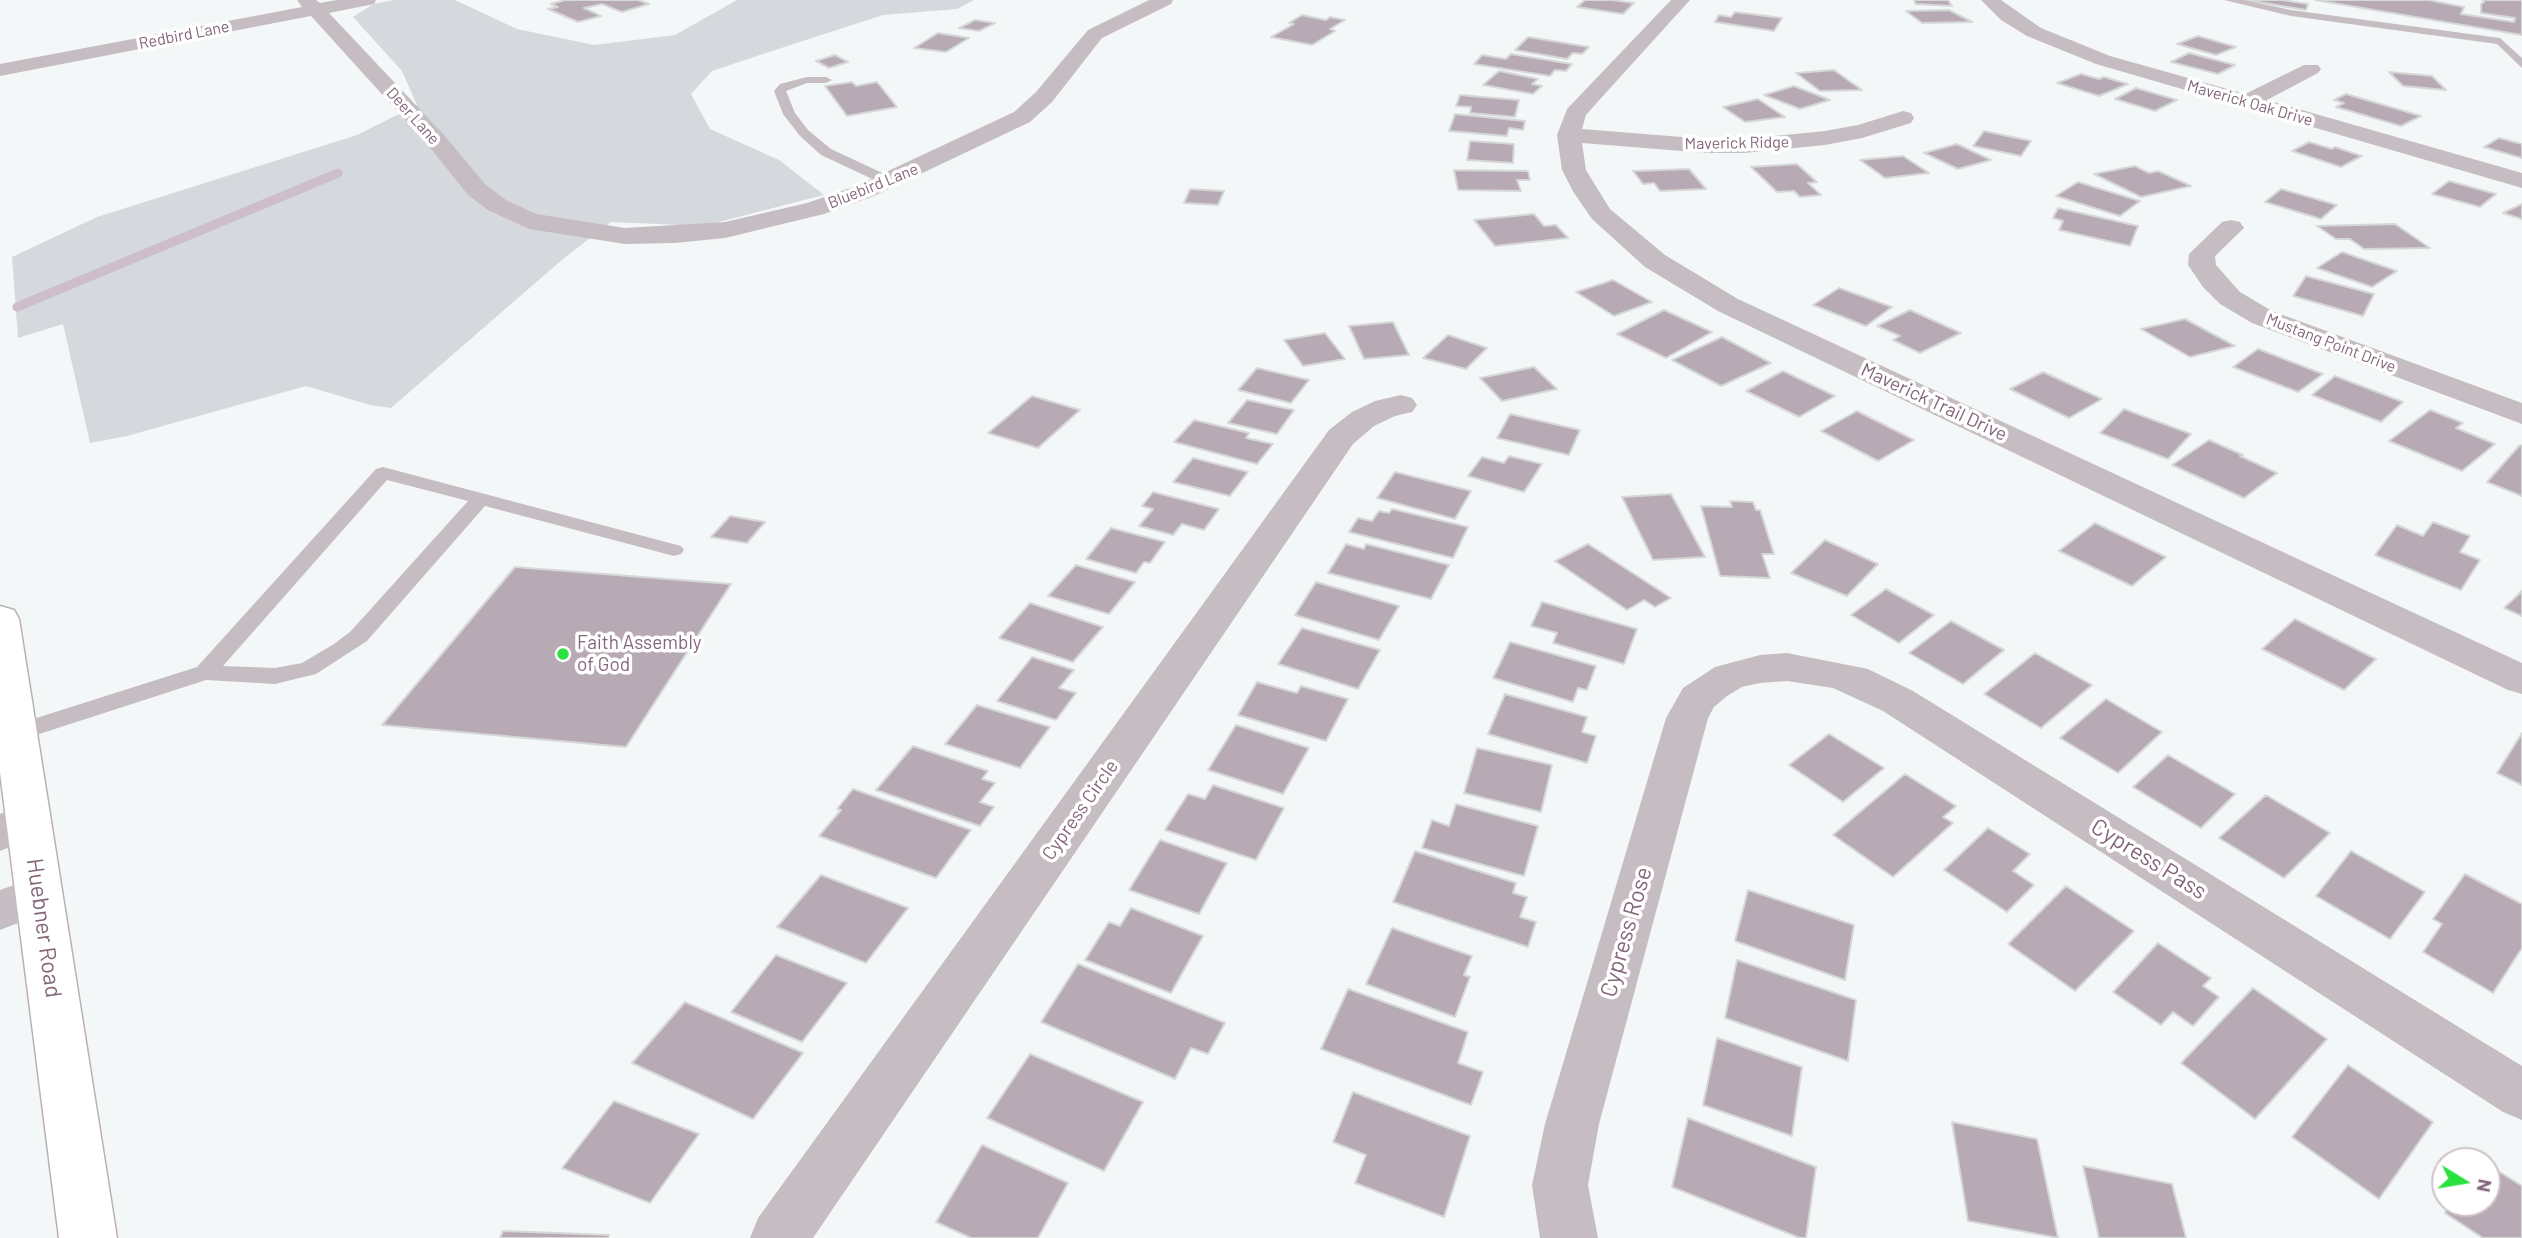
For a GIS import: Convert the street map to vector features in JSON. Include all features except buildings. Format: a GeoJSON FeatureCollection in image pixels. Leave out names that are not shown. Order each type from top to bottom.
{"type":"FeatureCollection","features":[{"type":"Feature","properties":{"kind":"main road","name":"Huebner Road"},"geometry":{"type":"LineString","coordinates":[[0,619],[16,733],[15,827],[20,903],[88,1238]]}},
{"type":"Feature","properties":{"kind":"street","name":"Redbird Lane"},"geometry":{"type":"LineString","coordinates":[[0,70],[312,5],[367,0]]}},
{"type":"Feature","properties":{"kind":"street","name":"Bluebird Lane"},"geometry":{"type":"LineString","coordinates":[[529,220],[625,236],[675,235],[725,230],[816,209],[888,181],[1023,117],[1044,97],[1095,34],[1164,0]]}},
{"type":"Feature","properties":{"kind":"street"},"geometry":{"type":"LineString","coordinates":[[1569,135],[1575,114],[1584,102],[1681,0]]}},
{"type":"Feature","properties":{"kind":"street","name":"Maverick Oak Drive"},"geometry":{"type":"LineString","coordinates":[[1990,0],[2008,16],[2067,47],[2138,71],[2522,181]]}},
{"type":"Feature","properties":{"kind":"street","name":"Deer Lane"},"geometry":{"type":"LineString","coordinates":[[312,5],[436,140],[477,190],[497,205],[529,220]]}},
{"type":"Feature","properties":{"kind":"street"},"geometry":{"type":"LineString","coordinates":[[2246,102],[2311,69]]}},
{"type":"Feature","properties":{"kind":"street","name":"Maverick Ridge"},"geometry":{"type":"LineString","coordinates":[[1569,135],[1707,146],[1744,146],[1825,138],[1862,131],[1903,118]]}},
{"type":"Feature","properties":{"kind":"street","name":"Maverick Trail Drive"},"geometry":{"type":"LineString","coordinates":[[1569,135],[1574,170],[1601,214],[1655,261],[1686,282],[1728,305],[2522,680]]}},
{"type":"Feature","properties":{"kind":"street","name":"Mustang Point Drive"},"geometry":{"type":"LineString","coordinates":[[2231,228],[2202,254],[2202,265],[2230,298],[2262,317],[2522,414]]}},
{"type":"Feature","properties":{"kind":"street","name":"Cypress Circle"},"geometry":{"type":"LineString","coordinates":[[779,1238],[1342,437],[1363,419],[1386,408],[1401,405]]}},
{"type":"Feature","properties":{"kind":"street","name":"Cypress Pass"},"geometry":{"type":"LineString","coordinates":[[1760,670],[1787,667],[1833,674],[1854,679],[1898,701],[2522,1095]]}},
{"type":"Feature","properties":{"kind":"street","name":"Cypress Rose"},"geometry":{"type":"LineString","coordinates":[[1569,1238],[1560,1185],[1572,1124],[1687,718],[1698,698],[1713,685],[1729,677],[1760,670]]}},
{"type":"Feature","properties":{"kind":"lane"},"geometry":{"type":"LineString","coordinates":[[2229,0],[2291,13],[2522,45]]}},
{"type":"Feature","properties":{"kind":"lane"},"geometry":{"type":"LineString","coordinates":[[2500,41],[2521,63]]}},
{"type":"Feature","properties":{"kind":"lane"},"geometry":{"type":"LineString","coordinates":[[826,80],[807,80],[784,86],[780,92],[789,114],[804,133],[826,152],[888,181]]}},
{"type":"Feature","properties":{"kind":"lane"},"geometry":{"type":"LineString","coordinates":[[205,672],[383,472],[674,550]]}},
{"type":"Feature","properties":{"kind":"lane"},"geometry":{"type":"LineString","coordinates":[[16,733],[205,672],[275,676],[308,669],[359,636],[481,499]]}},
{"type":"Feature","properties":{"kind":"shaded area"},"geometry":{"type":"Polygon","coordinates":[[[395,0],[455,0],[517,29],[594,45],[675,35],[737,0],[974,0],[957,9],[883,15],[775,50],[712,71],[691,94],[710,129],[779,160],[824,195],[703,226],[611,222],[563,259],[391,408],[370,405],[306,386],[127,436],[90,443],[63,324],[18,338],[12,257],[97,217],[357,135],[417,105],[402,71],[353,17],[373,4],[395,0]]]}},
{"type":"Feature","properties":{"kind":"waterway"},"geometry":{"type":"LineString","coordinates":[[17,307],[338,173]]}},
{"type":"Feature","properties":{"kind":"place","name":"Faith Assembly of God"},"geometry":{"type":"Point","coordinates":[563,654]}}]}
